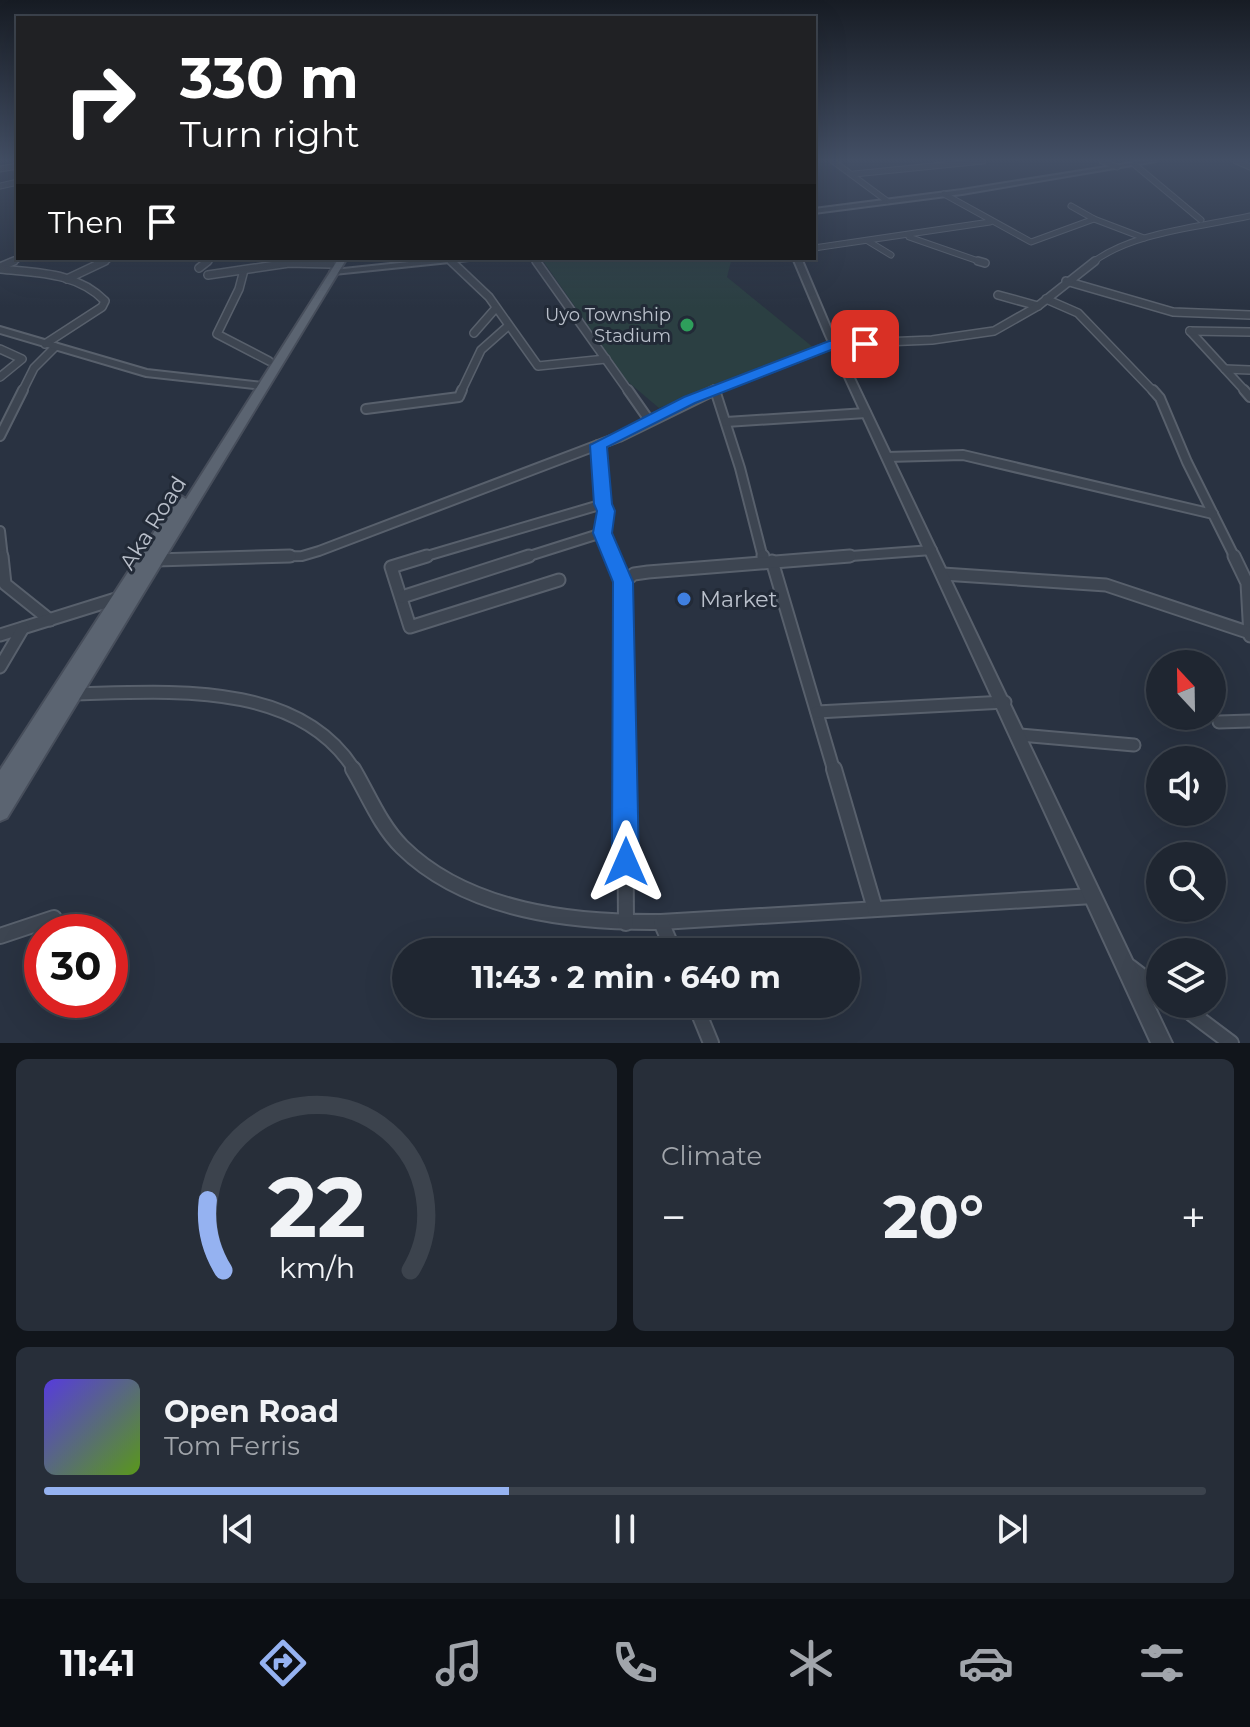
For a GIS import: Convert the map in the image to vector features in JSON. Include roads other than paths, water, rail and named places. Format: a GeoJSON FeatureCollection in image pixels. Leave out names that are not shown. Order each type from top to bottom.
{"type":"FeatureCollection","features":[{"type":"Feature","properties":{"kind":"main road","name":"Aka Road"},"geometry":{"type":"LineString","coordinates":[[0,811],[156,560],[258,386],[269,361],[336,263]]}},
{"type":"Feature","properties":{"kind":"main road","name":"Aka Road"},"geometry":{"type":"LineString","coordinates":[[0,787],[336,263]]}},
{"type":"Feature","properties":{"kind":"street"},"geometry":{"type":"LineString","coordinates":[[970,210],[1031,242],[1094,219]]}},
{"type":"Feature","properties":{"kind":"street"},"geometry":{"type":"LineString","coordinates":[[1077,210],[1146,239]]}},
{"type":"Feature","properties":{"kind":"street"},"geometry":{"type":"LineString","coordinates":[[1189,210],[1201,220]]}},
{"type":"Feature","properties":{"kind":"street"},"geometry":{"type":"LineString","coordinates":[[156,560],[302,556],[319,551],[598,445],[715,390],[834,344],[920,341],[994,331],[1038,306],[1107,251],[1250,216]]}},
{"type":"Feature","properties":{"kind":"street"},"geometry":{"type":"LineString","coordinates":[[816,248],[990,222]]}},
{"type":"Feature","properties":{"kind":"street"},"geometry":{"type":"LineString","coordinates":[[905,235],[985,263]]}},
{"type":"Feature","properties":{"kind":"street"},"geometry":{"type":"LineString","coordinates":[[868,241],[891,255]]}},
{"type":"Feature","properties":{"kind":"street"},"geometry":{"type":"LineString","coordinates":[[67,279],[107,260]]}},
{"type":"Feature","properties":{"kind":"street"},"geometry":{"type":"LineString","coordinates":[[209,260],[199,268],[220,273]]}},
{"type":"Feature","properties":{"kind":"street"},"geometry":{"type":"LineString","coordinates":[[208,275],[299,262],[457,260]]}},
{"type":"Feature","properties":{"kind":"street"},"geometry":{"type":"LineString","coordinates":[[535,260],[649,420]]}},
{"type":"Feature","properties":{"kind":"street"},"geometry":{"type":"LineString","coordinates":[[798,260],[866,413],[1005,702],[1162,1043]]}},
{"type":"Feature","properties":{"kind":"street"},"geometry":{"type":"LineString","coordinates":[[451,261],[489,297],[538,366],[606,359]]}},
{"type":"Feature","properties":{"kind":"street"},"geometry":{"type":"LineString","coordinates":[[0,268],[67,279],[99,292],[105,301],[102,307],[50,346],[34,368],[0,436]]}},
{"type":"Feature","properties":{"kind":"street"},"geometry":{"type":"LineString","coordinates":[[244,270],[239,289],[217,334],[269,361]]}},
{"type":"Feature","properties":{"kind":"street"},"geometry":{"type":"LineString","coordinates":[[1066,281],[1173,312],[1250,315]]}},
{"type":"Feature","properties":{"kind":"street"},"geometry":{"type":"LineString","coordinates":[[998,295],[1038,306]]}},
{"type":"Feature","properties":{"kind":"street"},"geometry":{"type":"LineString","coordinates":[[943,574],[1106,585],[1249,634],[1247,583],[1183,454],[1160,398],[1078,313],[1046,299]]}},
{"type":"Feature","properties":{"kind":"street"},"geometry":{"type":"LineString","coordinates":[[474,333],[495,309]]}},
{"type":"Feature","properties":{"kind":"street"},"geometry":{"type":"LineString","coordinates":[[366,409],[459,397],[467,371],[484,342],[508,326]]}},
{"type":"Feature","properties":{"kind":"street"},"geometry":{"type":"LineString","coordinates":[[0,330],[146,373],[258,386]]}},
{"type":"Feature","properties":{"kind":"street"},"geometry":{"type":"LineString","coordinates":[[1250,332],[1190,331],[1250,397]]}},
{"type":"Feature","properties":{"kind":"street"},"geometry":{"type":"LineString","coordinates":[[0,349],[22,359],[0,377]]}},
{"type":"Feature","properties":{"kind":"street"},"geometry":{"type":"LineString","coordinates":[[1225,369],[1250,370]]}},
{"type":"Feature","properties":{"kind":"street"},"geometry":{"type":"LineString","coordinates":[[715,390],[817,712],[875,909]]}},
{"type":"Feature","properties":{"kind":"street"},"geometry":{"type":"LineString","coordinates":[[726,422],[866,413]]}},
{"type":"Feature","properties":{"kind":"street"},"geometry":{"type":"LineString","coordinates":[[598,445],[606,511],[602,533],[623,582],[626,923]]}},
{"type":"Feature","properties":{"kind":"street"},"geometry":{"type":"LineString","coordinates":[[887,457],[963,455],[1213,514]]}},
{"type":"Feature","properties":{"kind":"street"},"geometry":{"type":"LineString","coordinates":[[559,580],[410,627],[402,597],[391,579],[391,567],[603,504]]}},
{"type":"Feature","properties":{"kind":"street"},"geometry":{"type":"LineString","coordinates":[[0,531],[5,584],[50,620]]}},
{"type":"Feature","properties":{"kind":"street"},"geometry":{"type":"LineString","coordinates":[[402,597],[602,533]]}},
{"type":"Feature","properties":{"kind":"street"},"geometry":{"type":"LineString","coordinates":[[623,582],[634,574],[648,572],[932,550]]}},
{"type":"Feature","properties":{"kind":"street"},"geometry":{"type":"LineString","coordinates":[[0,635],[119,598]]}},
{"type":"Feature","properties":{"kind":"street"},"geometry":{"type":"LineString","coordinates":[[0,667],[23,628]]}},
{"type":"Feature","properties":{"kind":"street"},"geometry":{"type":"LineString","coordinates":[[73,694],[180,692],[267,707],[316,728],[332,739],[395,840],[431,871],[454,884],[558,918],[661,922],[1093,896]]}},
{"type":"Feature","properties":{"kind":"street"},"geometry":{"type":"LineString","coordinates":[[817,712],[1005,702]]}},
{"type":"Feature","properties":{"kind":"street"},"geometry":{"type":"LineString","coordinates":[[1226,722],[1250,721]]}},
{"type":"Feature","properties":{"kind":"street"},"geometry":{"type":"LineString","coordinates":[[1020,735],[1134,745]]}},
{"type":"Feature","properties":{"kind":"street"},"geometry":{"type":"LineString","coordinates":[[661,922],[668,938]]}},
{"type":"Feature","properties":{"kind":"street"},"geometry":{"type":"LineString","coordinates":[[0,936],[24,928]]}},
{"type":"Feature","properties":{"kind":"street"},"geometry":{"type":"LineString","coordinates":[[1124,963],[1146,980]]}},
{"type":"Feature","properties":{"kind":"street"},"geometry":{"type":"LineString","coordinates":[[701,1018],[711,1043]]}},
{"type":"Feature","properties":{"kind":"street"},"geometry":{"type":"LineString","coordinates":[[1198,1018],[1231,1043]]}},
{"type":"Feature","properties":{"kind":"place","name":"Uyo Township Stadium"},"geometry":{"type":"Point","coordinates":[687,325]}},
{"type":"Feature","properties":{"kind":"place","name":"Market"},"geometry":{"type":"Point","coordinates":[684,599]}}]}
